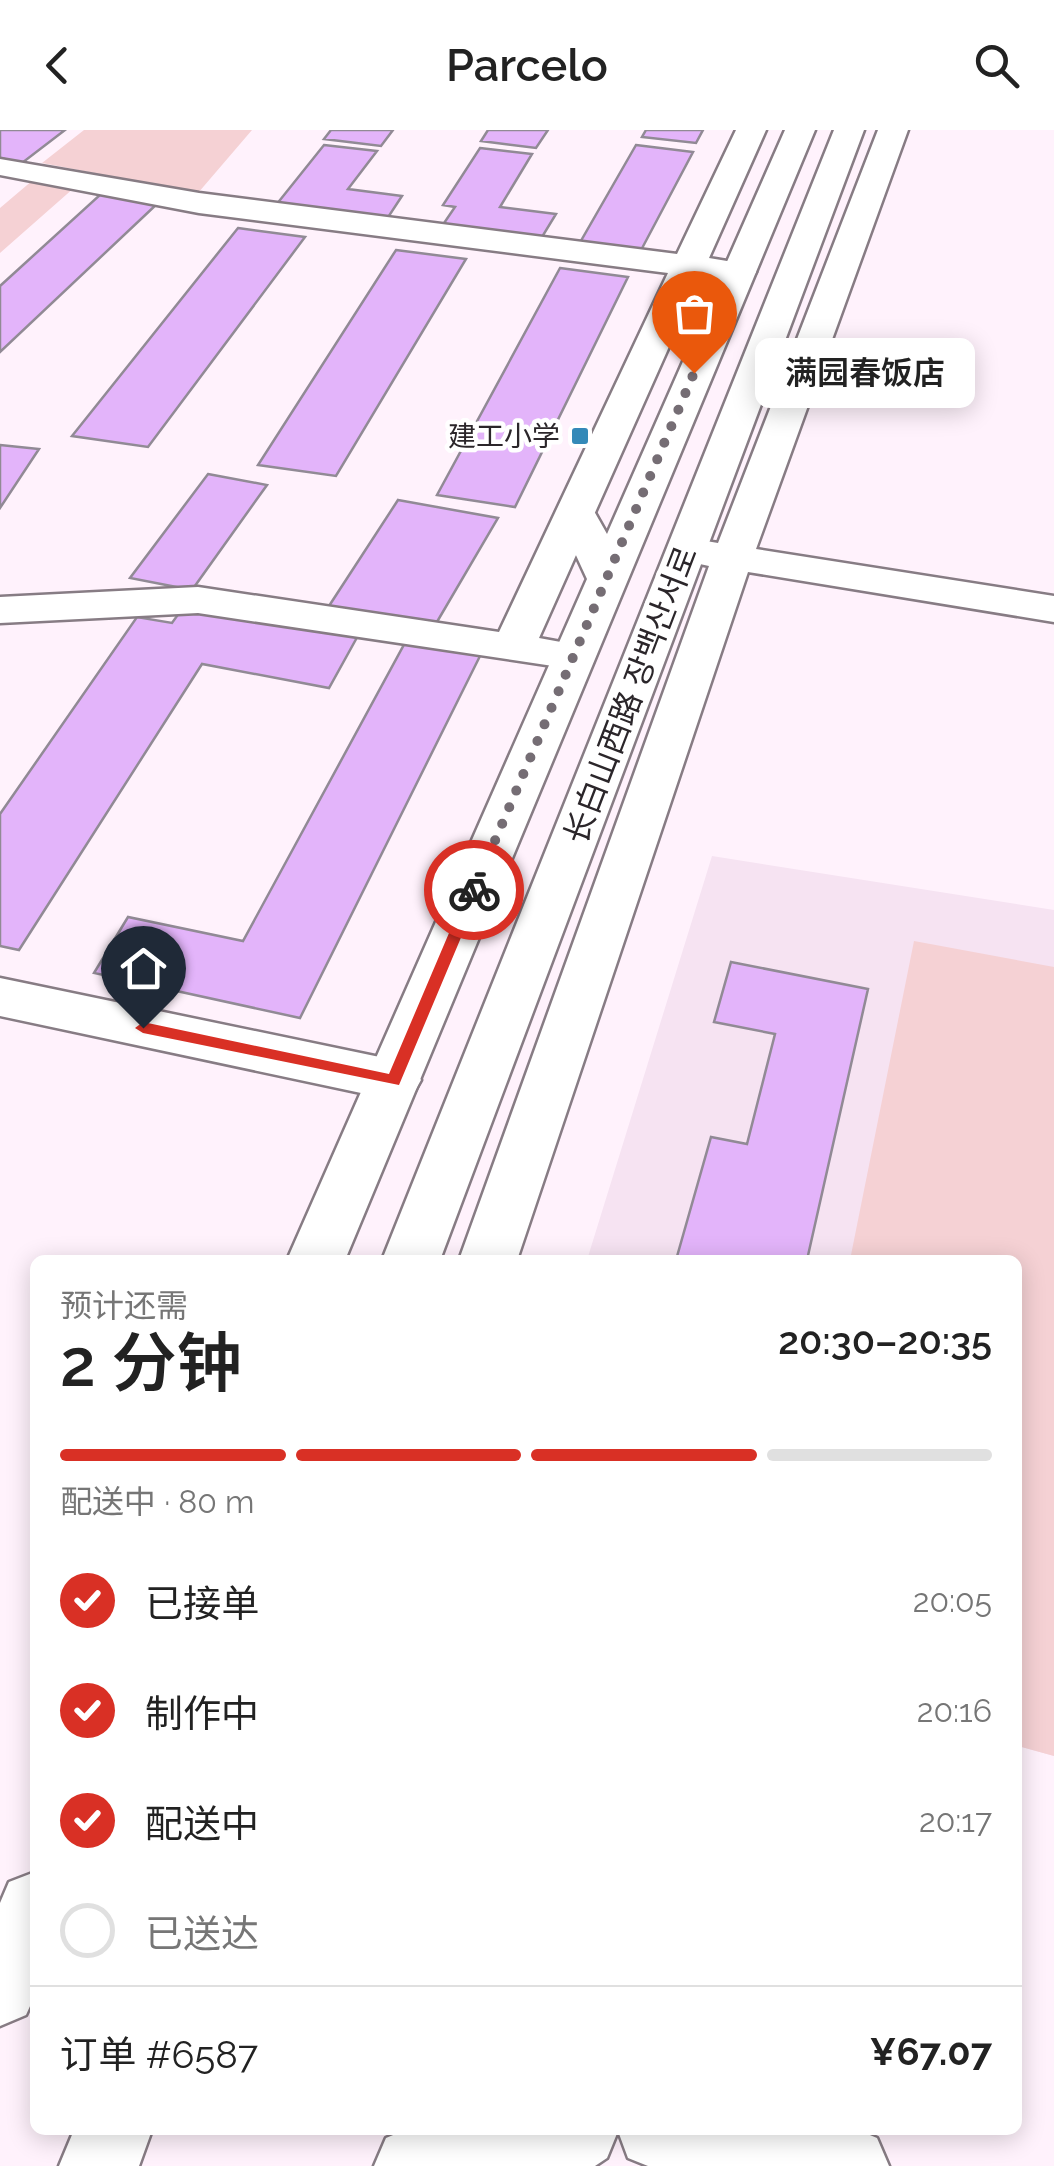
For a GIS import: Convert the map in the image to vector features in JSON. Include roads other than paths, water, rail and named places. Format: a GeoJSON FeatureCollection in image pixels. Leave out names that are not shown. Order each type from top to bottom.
{"type":"FeatureCollection","features":[{"type":"Feature","properties":{"kind":"street"},"geometry":{"type":"LineString","coordinates":[[513,648],[751,130]]}},
{"type":"Feature","properties":{"kind":"street","name":"长白山西路 장백산서로"},"geometry":{"type":"LineString","coordinates":[[318,1255],[800,130]]}},
{"type":"Feature","properties":{"kind":"street","name":"长白山西路 장백산서로"},"geometry":{"type":"LineString","coordinates":[[414,1255],[849,130]]}},
{"type":"Feature","properties":{"kind":"street","name":"长白山西路 장백산서로"},"geometry":{"type":"LineString","coordinates":[[490,1255],[733,557],[893,130]]}},
{"type":"Feature","properties":{"kind":"street"},"geometry":{"type":"LineString","coordinates":[[7,168],[199,203],[739,272]]}},
{"type":"Feature","properties":{"kind":"street"},"geometry":{"type":"LineString","coordinates":[[576,512],[606,576]]}},
{"type":"Feature","properties":{"kind":"street"},"geometry":{"type":"LineString","coordinates":[[687,550],[1054,610]]}},
{"type":"Feature","properties":{"kind":"street"},"geometry":{"type":"LineString","coordinates":[[0,610],[198,600],[573,656]]}},
{"type":"Feature","properties":{"kind":"street"},"geometry":{"type":"LineString","coordinates":[[0,997],[394,1080]]}},
{"type":"Feature","properties":{"kind":"street"},"geometry":{"type":"LineString","coordinates":[[0,1989],[30,1920]]}},
{"type":"Feature","properties":{"kind":"street"},"geometry":{"type":"LineString","coordinates":[[98,2166],[111,2135]]}},
{"type":"Feature","properties":{"kind":"street"},"geometry":{"type":"LineString","coordinates":[[414,2166],[488,2135]]}},
{"type":"Feature","properties":{"kind":"street"},"geometry":{"type":"LineString","coordinates":[[526,2166],[572,2135]]}},
{"type":"Feature","properties":{"kind":"street"},"geometry":{"type":"LineString","coordinates":[[690,2135],[792,2150],[849,2166]]}},
{"type":"Feature","properties":{"kind":"place","name":"满园春饭店"},"geometry":{"type":"Point","coordinates":[694,373]}},
{"type":"Feature","properties":{"kind":"place","name":"建工小学"},"geometry":{"type":"Point","coordinates":[580,436]}}]}
